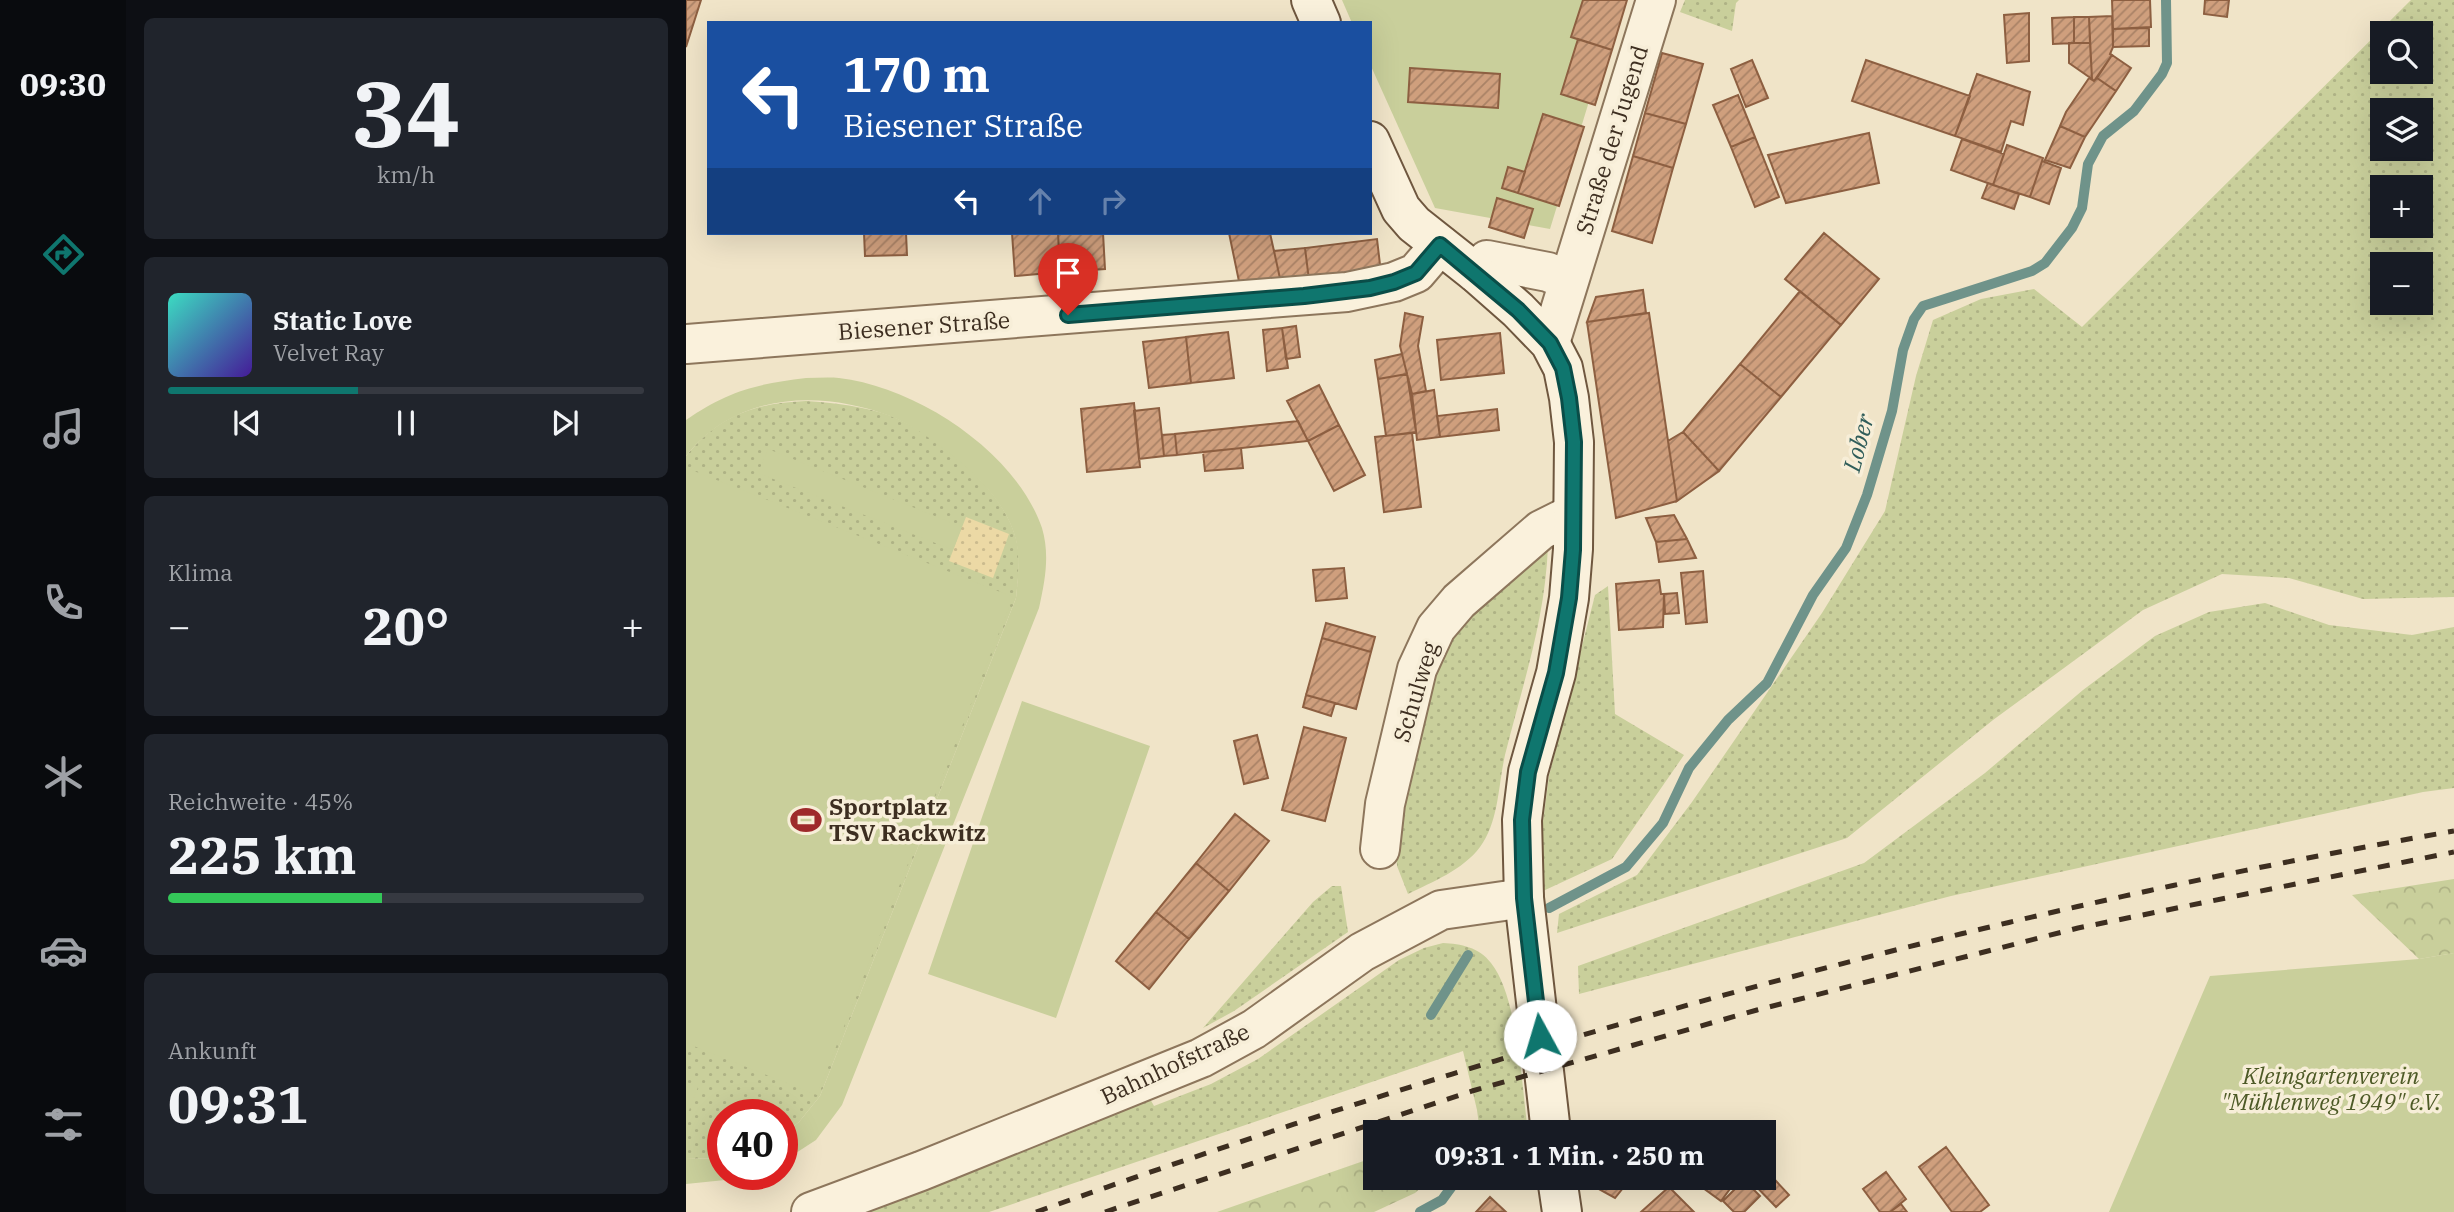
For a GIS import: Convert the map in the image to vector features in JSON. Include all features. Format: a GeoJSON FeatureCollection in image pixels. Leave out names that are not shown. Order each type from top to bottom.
{"type":"FeatureCollection","features":[{"type":"Feature","properties":{"kind":"street"},"geometry":{"type":"LineString","coordinates":[[1311,0],[1320,21]]}},
{"type":"Feature","properties":{"kind":"street","name":"Straße der Jugend"},"geometry":{"type":"LineString","coordinates":[[1550,343],[1656,0]]}},
{"type":"Feature","properties":{"kind":"street"},"geometry":{"type":"LineString","coordinates":[[1372,145],[1401,209],[1414,224],[1476,273],[1550,343],[1563,368],[1569,398],[1574,442],[1573,550],[1569,598],[1556,673],[1528,772],[1522,820],[1524,898],[1550,1120]]}},
{"type":"Feature","properties":{"kind":"street","name":"Biesener Straße"},"geometry":{"type":"LineString","coordinates":[[686,344],[1347,292],[1394,282],[1416,273],[1440,245]]}},
{"type":"Feature","properties":{"kind":"street"},"geometry":{"type":"LineString","coordinates":[[1476,273],[1487,261],[1548,272],[1569,281]]}},
{"type":"Feature","properties":{"kind":"street","name":"Schulweg"},"geometry":{"type":"LineString","coordinates":[[1380,849],[1385,804],[1418,669],[1436,628],[1458,601],[1541,530],[1573,514]]}},
{"type":"Feature","properties":{"kind":"street","name":"Bahnhofstraße"},"geometry":{"type":"LineString","coordinates":[[811,1212],[946,1161],[1200,1058],[1254,1029],[1362,952],[1441,910],[1524,898]]}},
{"type":"Feature","properties":{"kind":"street"},"geometry":{"type":"LineString","coordinates":[[1559,1190],[1562,1212]]}},
{"type":"Feature","properties":{"kind":"green space"},"geometry":{"type":"Polygon","coordinates":[[[1342,0],[1620,0],[1550,229],[1435,208],[1372,68],[1372,21],[1351,21],[1342,0]]]}},
{"type":"Feature","properties":{"kind":"green space"},"geometry":{"type":"Polygon","coordinates":[[[1685,0],[1739,0],[1736,3],[1732,31],[1680,12],[1685,0]]]}},
{"type":"Feature","properties":{"kind":"green space"},"geometry":{"type":"Polygon","coordinates":[[[2411,0],[2454,0],[2454,597],[2363,599],[2289,578],[2222,574],[2143,610],[1993,720],[1847,838],[1557,933],[1559,914],[1637,875],[1692,802],[1822,613],[1885,511],[1916,376],[1933,320],[1981,299],[2034,289],[2082,327],[2370,41],[2370,84],[2433,84],[2433,21],[2390,21],[2411,0]]]}},
{"type":"Feature","properties":{"kind":"green space"},"geometry":{"type":"Polygon","coordinates":[[[806,378],[839,378],[869,384],[931,409],[987,450],[1010,474],[1029,500],[1042,528],[1046,558],[1039,608],[842,1105],[816,1140],[798,1152],[798,1123],[820,1096],[1016,598],[1018,569],[1016,540],[1012,528],[991,493],[963,464],[915,429],[890,416],[835,402],[780,402],[729,419],[706,435],[686,456],[686,420],[715,402],[743,390],[806,378]]]}},
{"type":"Feature","properties":{"kind":"green space","name":"Sportplatz TSV Rackwitz"},"geometry":{"type":"Polygon","coordinates":[[[806,401],[849,406],[891,416],[929,436],[948,450],[983,483],[1009,520],[1018,553],[1016,598],[820,1096],[798,1123],[798,1099],[707,1099],[707,1158],[686,1159],[686,456],[725,421],[754,408],[806,401]]]}},
{"type":"Feature","properties":{"kind":"green space"},"geometry":{"type":"Polygon","coordinates":[[[768,449],[962,527],[953,550],[758,473],[768,449]]]}},
{"type":"Feature","properties":{"kind":"green space","name":"Sportplatz TSV Rackwitz"},"geometry":{"type":"Polygon","coordinates":[[[689,469],[1013,597],[817,1095],[686,1043],[686,476],[689,469]]]}},
{"type":"Feature","properties":{"kind":"green space"},"geometry":{"type":"Polygon","coordinates":[[[1548,546],[1538,626],[1505,755],[1491,826],[1480,847],[1465,862],[1447,875],[1408,894],[1397,866],[1399,806],[1445,637],[1548,546]]]}},
{"type":"Feature","properties":{"kind":"green space"},"geometry":{"type":"Polygon","coordinates":[[[1608,586],[1615,714],[1684,755],[1612,859],[1543,891],[1540,845],[1549,776],[1595,595],[1608,586]]]}},
{"type":"Feature","properties":{"kind":"green space"},"geometry":{"type":"Polygon","coordinates":[[[2265,603],[2329,625],[2412,635],[2454,627],[2454,788],[2423,792],[1951,896],[1579,994],[1578,966],[1864,863],[1985,773],[2083,690],[2155,636],[2209,612],[2265,603]]]}},
{"type":"Feature","properties":{"kind":"green space"},"geometry":{"type":"Polygon","coordinates":[[[1022,701],[1150,746],[1056,1018],[928,974],[1022,701]]]}},
{"type":"Feature","properties":{"kind":"green space"},"geometry":{"type":"Polygon","coordinates":[[[2454,879],[2454,953],[2419,959],[2352,895],[2454,879]]]}},
{"type":"Feature","properties":{"kind":"green space"},"geometry":{"type":"Polygon","coordinates":[[[1332,886],[1341,886],[1348,932],[1234,1011],[1203,1028],[1313,902],[1332,886]]]}},
{"type":"Feature","properties":{"kind":"green space"},"geometry":{"type":"Polygon","coordinates":[[[1443,943],[1475,950],[1491,963],[1500,978],[1513,1020],[1526,1120],[1478,1120],[1463,1051],[989,1212],[861,1212],[1149,1097],[1154,1106],[1211,1084],[1258,1059],[1399,960],[1424,948],[1443,943]]]}},
{"type":"Feature","properties":{"kind":"green space","name":"Kleingartenverein \"Mühlenweg 1949\" e.V."},"geometry":{"type":"Polygon","coordinates":[[[2454,953],[2454,1212],[2109,1212],[2210,976],[2419,959],[2454,953]]]}},
{"type":"Feature","properties":{"kind":"green space"},"geometry":{"type":"Polygon","coordinates":[[[686,1082],[698,1087],[686,1118],[686,1082]]]}},
{"type":"Feature","properties":{"kind":"green space"},"geometry":{"type":"Polygon","coordinates":[[[707,1158],[707,1182],[686,1184],[686,1159],[707,1158]]]}},
{"type":"Feature","properties":{"kind":"green space"},"geometry":{"type":"Polygon","coordinates":[[[1363,1161],[1363,1190],[1418,1190],[1374,1212],[1217,1212],[1363,1161]]]}},
{"type":"Feature","properties":{"kind":"sand"},"geometry":{"type":"Polygon","coordinates":[[[966,517],[1009,534],[993,578],[949,561],[966,517]]]}},
{"type":"Feature","properties":{"kind":"building"},"geometry":{"type":"Polygon","coordinates":[[[686,0],[701,0],[686,47],[686,0]]]}},
{"type":"Feature","properties":{"kind":"building"},"geometry":{"type":"Polygon","coordinates":[[[1583,0],[1627,0],[1612,50],[1571,37],[1583,0]]]}},
{"type":"Feature","properties":{"kind":"building"},"geometry":{"type":"Polygon","coordinates":[[[2112,0],[2150,0],[2151,27],[2113,29],[2112,0]]]}},
{"type":"Feature","properties":{"kind":"building"},"geometry":{"type":"Polygon","coordinates":[[[2205,0],[2229,0],[2227,17],[2204,14],[2205,0]]]}},
{"type":"Feature","properties":{"kind":"building"},"geometry":{"type":"Polygon","coordinates":[[[2029,13],[2029,61],[2007,63],[2004,15],[2029,13]]]}},
{"type":"Feature","properties":{"kind":"building"},"geometry":{"type":"Polygon","coordinates":[[[2112,16],[2112,55],[2094,81],[2089,17],[2112,16]]]}},
{"type":"Feature","properties":{"kind":"building"},"geometry":{"type":"Polygon","coordinates":[[[2074,17],[2074,43],[2053,44],[2052,18],[2074,17]]]}},
{"type":"Feature","properties":{"kind":"building"},"geometry":{"type":"Polygon","coordinates":[[[2074,17],[2089,17],[2090,43],[2074,43],[2074,17]]]}},
{"type":"Feature","properties":{"kind":"building"},"geometry":{"type":"Polygon","coordinates":[[[2149,28],[2149,46],[2113,47],[2113,29],[2149,28]]]}},
{"type":"Feature","properties":{"kind":"building"},"geometry":{"type":"Polygon","coordinates":[[[1578,39],[1612,50],[1595,105],[1561,94],[1578,39]]]}},
{"type":"Feature","properties":{"kind":"building"},"geometry":{"type":"Polygon","coordinates":[[[2069,43],[2090,43],[2092,79],[2069,63],[2069,43]]]}},
{"type":"Feature","properties":{"kind":"building"},"geometry":{"type":"Polygon","coordinates":[[[1662,53],[1703,64],[1686,124],[1645,113],[1662,53]]]}},
{"type":"Feature","properties":{"kind":"building"},"geometry":{"type":"Polygon","coordinates":[[[2112,55],[2131,68],[2116,91],[2097,78],[2112,55]]]}},
{"type":"Feature","properties":{"kind":"building"},"geometry":{"type":"Polygon","coordinates":[[[1752,60],[1768,98],[1746,107],[1731,69],[1752,60]]]}},
{"type":"Feature","properties":{"kind":"building"},"geometry":{"type":"Polygon","coordinates":[[[1866,60],[1970,96],[1955,136],[1852,101],[1866,60]]]}},
{"type":"Feature","properties":{"kind":"building"},"geometry":{"type":"Polygon","coordinates":[[[1410,68],[1500,74],[1498,108],[1408,102],[1410,68]]]}},
{"type":"Feature","properties":{"kind":"building"},"geometry":{"type":"Polygon","coordinates":[[[1977,74],[2030,92],[2023,125],[2011,121],[2001,152],[1955,136],[1977,74]]]}},
{"type":"Feature","properties":{"kind":"building"},"geometry":{"type":"Polygon","coordinates":[[[2089,78],[2094,81],[2097,78],[2116,91],[2085,137],[2060,126],[2066,112],[2089,78]]]}},
{"type":"Feature","properties":{"kind":"building"},"geometry":{"type":"Polygon","coordinates":[[[1738,95],[1755,137],[1731,147],[1713,105],[1738,95]]]}},
{"type":"Feature","properties":{"kind":"building"},"geometry":{"type":"Polygon","coordinates":[[[1645,113],[1686,124],[1673,168],[1633,156],[1645,113]]]}},
{"type":"Feature","properties":{"kind":"building"},"geometry":{"type":"Polygon","coordinates":[[[1543,114],[1584,127],[1559,206],[1518,193],[1543,114]]]}},
{"type":"Feature","properties":{"kind":"building"},"geometry":{"type":"Polygon","coordinates":[[[2060,126],[2085,137],[2070,168],[2045,160],[2060,126]]]}},
{"type":"Feature","properties":{"kind":"building"},"geometry":{"type":"Polygon","coordinates":[[[1869,133],[1879,183],[1786,203],[1768,155],[1869,133]]]}},
{"type":"Feature","properties":{"kind":"building"},"geometry":{"type":"Polygon","coordinates":[[[1755,137],[1779,197],[1755,207],[1731,147],[1755,137]]]}},
{"type":"Feature","properties":{"kind":"building"},"geometry":{"type":"Polygon","coordinates":[[[1962,139],[2004,154],[1993,185],[1951,170],[1962,139]]]}},
{"type":"Feature","properties":{"kind":"building"},"geometry":{"type":"Polygon","coordinates":[[[2007,145],[2043,158],[2030,197],[1993,185],[2007,145]]]}},
{"type":"Feature","properties":{"kind":"building"},"geometry":{"type":"Polygon","coordinates":[[[1633,156],[1673,168],[1652,243],[1612,231],[1633,156]]]}},
{"type":"Feature","properties":{"kind":"building"},"geometry":{"type":"Polygon","coordinates":[[[2042,161],[2061,168],[2049,204],[2030,197],[2042,161]]]}},
{"type":"Feature","properties":{"kind":"building"},"geometry":{"type":"Polygon","coordinates":[[[1508,167],[1525,172],[1518,193],[1502,188],[1508,167]]]}},
{"type":"Feature","properties":{"kind":"building"},"geometry":{"type":"Polygon","coordinates":[[[1988,183],[2019,194],[2014,209],[1982,198],[1988,183]]]}},
{"type":"Feature","properties":{"kind":"building"},"geometry":{"type":"Polygon","coordinates":[[[1497,198],[1533,209],[1524,238],[1489,227],[1497,198]]]}},
{"type":"Feature","properties":{"kind":"building"},"geometry":{"type":"Polygon","coordinates":[[[1824,233],[1879,279],[1841,325],[1785,279],[1824,233]]]}},
{"type":"Feature","properties":{"kind":"building"},"geometry":{"type":"Polygon","coordinates":[[[864,235],[906,235],[907,255],[865,256],[864,235]]]}},
{"type":"Feature","properties":{"kind":"building"},"geometry":{"type":"Polygon","coordinates":[[[1012,235],[1058,235],[1060,272],[1015,276],[1012,235]]]}},
{"type":"Feature","properties":{"kind":"building"},"geometry":{"type":"Polygon","coordinates":[[[1058,235],[1103,235],[1105,269],[1060,272],[1058,235]]]}},
{"type":"Feature","properties":{"kind":"building"},"geometry":{"type":"Polygon","coordinates":[[[1229,235],[1270,235],[1281,283],[1241,291],[1229,235]]]}},
{"type":"Feature","properties":{"kind":"building"},"geometry":{"type":"Polygon","coordinates":[[[1377,239],[1381,273],[1309,280],[1305,248],[1377,239]]]}},
{"type":"Feature","properties":{"kind":"building"},"geometry":{"type":"Polygon","coordinates":[[[1305,248],[1309,280],[1281,283],[1274,251],[1305,248]]]}},
{"type":"Feature","properties":{"kind":"building"},"geometry":{"type":"Polygon","coordinates":[[[1643,290],[1646,313],[1587,322],[1596,297],[1643,290]]]}},
{"type":"Feature","properties":{"kind":"building"},"geometry":{"type":"Polygon","coordinates":[[[1800,291],[1841,325],[1781,397],[1740,364],[1800,291]]]}},
{"type":"Feature","properties":{"kind":"building"},"geometry":{"type":"Polygon","coordinates":[[[1405,313],[1423,317],[1418,346],[1426,391],[1412,394],[1400,346],[1405,313]]]}},
{"type":"Feature","properties":{"kind":"building"},"geometry":{"type":"Polygon","coordinates":[[[1649,313],[1677,501],[1616,518],[1587,322],[1649,313]]]}},
{"type":"Feature","properties":{"kind":"building"},"geometry":{"type":"Polygon","coordinates":[[[1296,326],[1300,357],[1286,359],[1282,328],[1296,326]]]}},
{"type":"Feature","properties":{"kind":"building"},"geometry":{"type":"Polygon","coordinates":[[[1282,328],[1288,368],[1267,371],[1263,330],[1282,328]]]}},
{"type":"Feature","properties":{"kind":"building"},"geometry":{"type":"Polygon","coordinates":[[[1228,332],[1234,378],[1191,383],[1186,337],[1228,332]]]}},
{"type":"Feature","properties":{"kind":"building"},"geometry":{"type":"Polygon","coordinates":[[[1500,333],[1504,373],[1441,380],[1437,340],[1500,333]]]}},
{"type":"Feature","properties":{"kind":"building"},"geometry":{"type":"Polygon","coordinates":[[[1186,337],[1191,383],[1149,388],[1143,342],[1186,337]]]}},
{"type":"Feature","properties":{"kind":"building"},"geometry":{"type":"Polygon","coordinates":[[[1402,354],[1407,374],[1378,379],[1375,360],[1402,354]]]}},
{"type":"Feature","properties":{"kind":"building"},"geometry":{"type":"Polygon","coordinates":[[[1740,364],[1781,397],[1719,471],[1683,432],[1740,364]]]}},
{"type":"Feature","properties":{"kind":"building"},"geometry":{"type":"Polygon","coordinates":[[[1407,374],[1416,432],[1386,436],[1378,379],[1407,374]]]}},
{"type":"Feature","properties":{"kind":"building"},"geometry":{"type":"Polygon","coordinates":[[[1319,385],[1339,425],[1308,441],[1287,401],[1319,385]]]}},
{"type":"Feature","properties":{"kind":"building"},"geometry":{"type":"Polygon","coordinates":[[[1434,390],[1440,437],[1417,440],[1412,394],[1434,390]]]}},
{"type":"Feature","properties":{"kind":"building"},"geometry":{"type":"Polygon","coordinates":[[[1134,403],[1140,467],[1087,472],[1081,409],[1134,403]]]}},
{"type":"Feature","properties":{"kind":"building"},"geometry":{"type":"Polygon","coordinates":[[[1159,408],[1164,456],[1139,459],[1134,411],[1159,408]]]}},
{"type":"Feature","properties":{"kind":"building"},"geometry":{"type":"Polygon","coordinates":[[[1497,409],[1499,430],[1440,437],[1437,416],[1497,409]]]}},
{"type":"Feature","properties":{"kind":"building"},"geometry":{"type":"Polygon","coordinates":[[[1298,421],[1308,441],[1177,455],[1175,434],[1298,421]]]}},
{"type":"Feature","properties":{"kind":"building"},"geometry":{"type":"Polygon","coordinates":[[[1339,425],[1365,475],[1334,491],[1308,441],[1339,425]]]}},
{"type":"Feature","properties":{"kind":"building"},"geometry":{"type":"Polygon","coordinates":[[[1683,432],[1719,471],[1677,501],[1668,441],[1683,432]]]}},
{"type":"Feature","properties":{"kind":"building"},"geometry":{"type":"Polygon","coordinates":[[[1412,433],[1421,507],[1384,512],[1375,437],[1412,433]]]}},
{"type":"Feature","properties":{"kind":"building"},"geometry":{"type":"Polygon","coordinates":[[[1175,434],[1177,455],[1164,456],[1162,435],[1175,434]]]}},
{"type":"Feature","properties":{"kind":"building"},"geometry":{"type":"Polygon","coordinates":[[[1241,448],[1243,468],[1205,471],[1203,452],[1241,448]]]}},
{"type":"Feature","properties":{"kind":"building"},"geometry":{"type":"Polygon","coordinates":[[[1674,515],[1687,539],[1656,542],[1646,518],[1674,515]]]}},
{"type":"Feature","properties":{"kind":"building"},"geometry":{"type":"Polygon","coordinates":[[[1687,539],[1696,558],[1659,562],[1656,542],[1687,539]]]}},
{"type":"Feature","properties":{"kind":"building"},"geometry":{"type":"Polygon","coordinates":[[[1344,568],[1347,598],[1316,601],[1313,570],[1344,568]]]}},
{"type":"Feature","properties":{"kind":"building"},"geometry":{"type":"Polygon","coordinates":[[[1703,571],[1707,622],[1686,624],[1681,573],[1703,571]]]}},
{"type":"Feature","properties":{"kind":"building"},"geometry":{"type":"Polygon","coordinates":[[[1659,580],[1661,594],[1664,594],[1663,627],[1619,630],[1616,584],[1659,580]]]}},
{"type":"Feature","properties":{"kind":"building"},"geometry":{"type":"Polygon","coordinates":[[[1677,593],[1679,613],[1665,614],[1664,594],[1677,593]]]}},
{"type":"Feature","properties":{"kind":"building"},"geometry":{"type":"Polygon","coordinates":[[[1326,623],[1375,637],[1371,652],[1322,638],[1326,623]]]}},
{"type":"Feature","properties":{"kind":"building"},"geometry":{"type":"Polygon","coordinates":[[[1322,638],[1371,652],[1356,709],[1306,695],[1322,638]]]}},
{"type":"Feature","properties":{"kind":"building"},"geometry":{"type":"Polygon","coordinates":[[[1306,695],[1335,703],[1331,716],[1303,707],[1306,695]]]}},
{"type":"Feature","properties":{"kind":"building"},"geometry":{"type":"Polygon","coordinates":[[[1304,727],[1346,738],[1325,821],[1282,810],[1304,727]]]}},
{"type":"Feature","properties":{"kind":"building"},"geometry":{"type":"Polygon","coordinates":[[[1257,735],[1268,778],[1244,784],[1234,741],[1257,735]]]}},
{"type":"Feature","properties":{"kind":"building"},"geometry":{"type":"Polygon","coordinates":[[[1235,814],[1269,841],[1229,891],[1196,863],[1235,814]]]}},
{"type":"Feature","properties":{"kind":"building"},"geometry":{"type":"Polygon","coordinates":[[[1196,863],[1229,891],[1189,939],[1156,912],[1196,863]]]}},
{"type":"Feature","properties":{"kind":"building"},"geometry":{"type":"Polygon","coordinates":[[[1156,912],[1189,939],[1149,989],[1116,961],[1156,912]]]}},
{"type":"Feature","properties":{"kind":"building"},"geometry":{"type":"Polygon","coordinates":[[[1946,1147],[1989,1205],[1980,1212],[1952,1212],[1919,1167],[1946,1147]]]}},
{"type":"Feature","properties":{"kind":"building"},"geometry":{"type":"Polygon","coordinates":[[[1886,1172],[1906,1199],[1890,1212],[1880,1212],[1863,1189],[1886,1172]]]}},
{"type":"Feature","properties":{"kind":"building"},"geometry":{"type":"Polygon","coordinates":[[[1776,1181],[1789,1195],[1776,1207],[1760,1190],[1776,1190],[1776,1181]]]}},
{"type":"Feature","properties":{"kind":"building"},"geometry":{"type":"Polygon","coordinates":[[[1600,1190],[1621,1190],[1615,1198],[1600,1190]]]}},
{"type":"Feature","properties":{"kind":"building"},"geometry":{"type":"Polygon","coordinates":[[[1666,1190],[1672,1190],[1694,1212],[1641,1212],[1666,1190]]]}},
{"type":"Feature","properties":{"kind":"building"},"geometry":{"type":"Polygon","coordinates":[[[1706,1190],[1729,1190],[1721,1201],[1706,1190]]]}},
{"type":"Feature","properties":{"kind":"building"},"geometry":{"type":"Polygon","coordinates":[[[1734,1190],[1754,1190],[1760,1196],[1744,1212],[1734,1212],[1723,1201],[1734,1190]]]}},
{"type":"Feature","properties":{"kind":"building"},"geometry":{"type":"Polygon","coordinates":[[[1490,1197],[1506,1212],[1476,1212],[1490,1197]]]}},
{"type":"Feature","properties":{"kind":"building"},"geometry":{"type":"Polygon","coordinates":[[[1901,1204],[1907,1212],[1890,1212],[1901,1204]]]}},
{"type":"Feature","properties":{"kind":"waterway","name":"Lober"},"geometry":{"type":"LineString","coordinates":[[1549,908],[1626,867],[1663,823],[1689,768],[1728,720],[1767,683],[1813,595],[1846,548],[1867,495],[1892,411],[1903,350],[1914,319],[1923,306],[2032,271],[2045,263],[2072,228],[2082,208],[2088,164],[2103,136],[2134,111],[2162,74],[2167,63],[2166,0]]}},
{"type":"Feature","properties":{"kind":"waterway","name":"Lober"},"geometry":{"type":"LineString","coordinates":[[1431,1015],[1468,955]]}},
{"type":"Feature","properties":{"kind":"waterway","name":"Lober"},"geometry":{"type":"LineString","coordinates":[[1420,1212],[1442,1200],[1449,1190]]}},
{"type":"Feature","properties":{"kind":"railway"},"geometry":{"type":"LineString","coordinates":[[1036,1212],[1385,1095],[1737,992],[1915,945],[2094,903],[2273,865],[2454,831]]}},
{"type":"Feature","properties":{"kind":"railway"},"geometry":{"type":"LineString","coordinates":[[1105,1212],[1472,1091],[1757,1010],[2078,928],[2454,852]]}},
{"type":"Feature","properties":{"kind":"place","name":"Sportplatz TSV Rackwitz"},"geometry":{"type":"Point","coordinates":[806,820]}},
{"type":"Feature","properties":{"kind":"route"},"geometry":{"type":"LineString","coordinates":[[1068,315],[1370,288],[1416,273],[1440,245],[1518,310],[1550,343],[1563,368],[1574,442],[1573,550],[1569,598],[1556,673],[1528,772],[1522,820],[1524,898],[1540,1036]]}}]}
